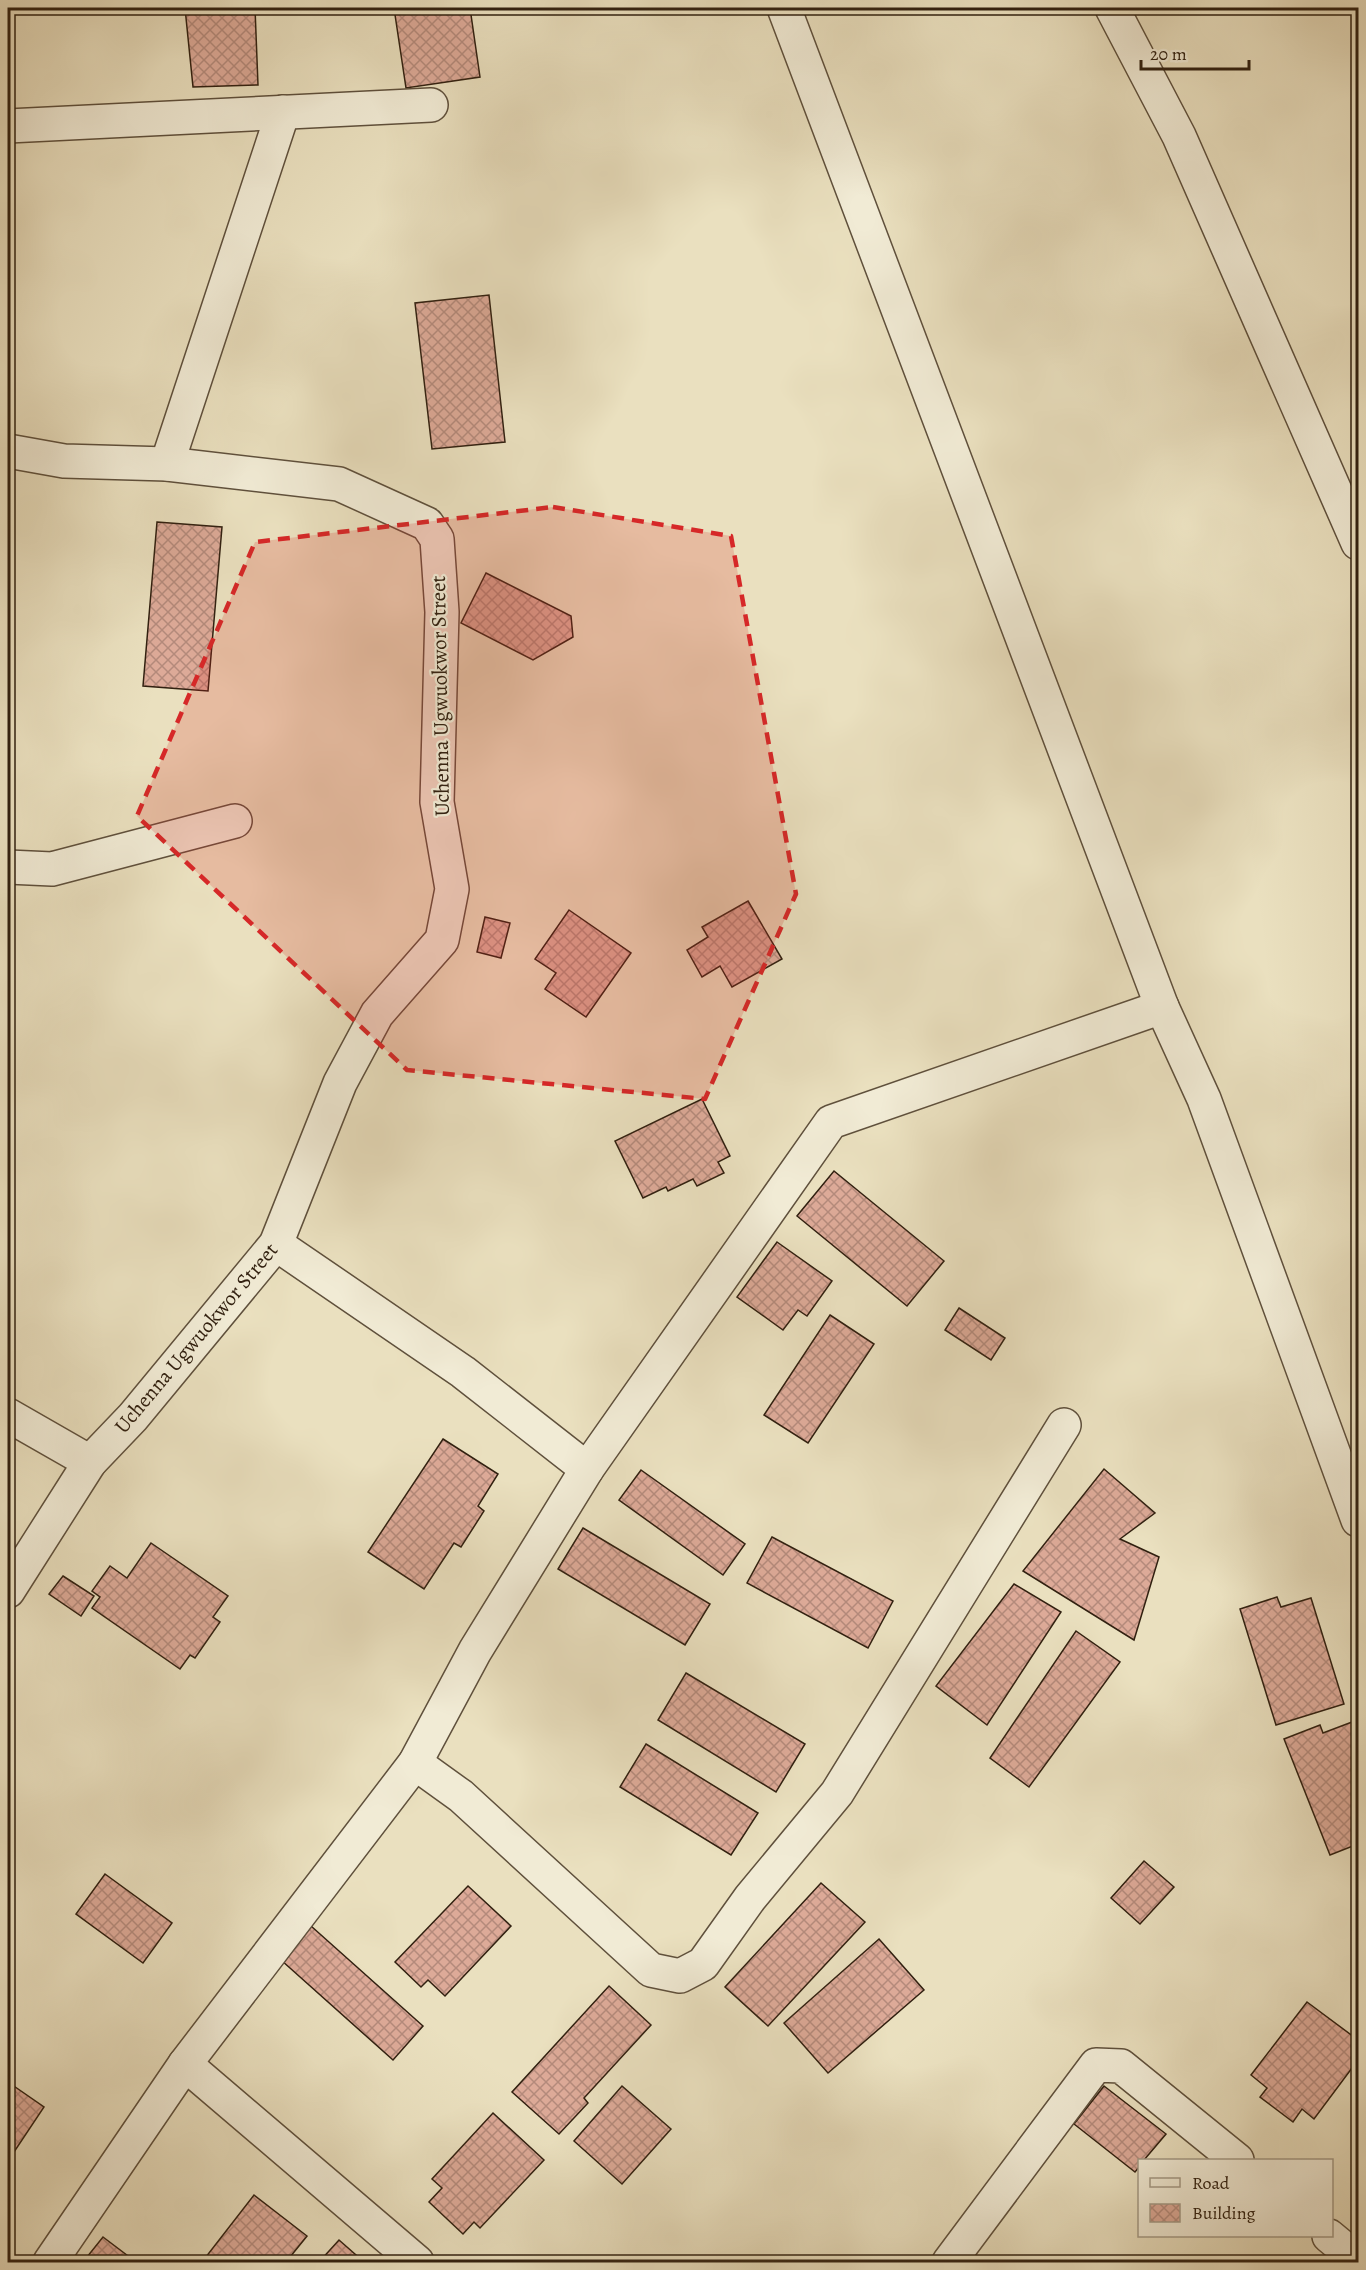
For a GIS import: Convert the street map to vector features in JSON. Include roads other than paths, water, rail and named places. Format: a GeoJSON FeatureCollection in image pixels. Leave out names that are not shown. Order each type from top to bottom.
{"type":"FeatureCollection","features":[{"type":"Feature","properties":{"kind":"street"},"geometry":{"type":"LineString","coordinates":[[784,8],[1162,1007],[1204,1099],[1359,1520]]}},
{"type":"Feature","properties":{"kind":"street"},"geometry":{"type":"LineString","coordinates":[[1112,8],[1179,136],[1359,543]]}},
{"type":"Feature","properties":{"kind":"street"},"geometry":{"type":"LineString","coordinates":[[8,126],[431,105]]}},
{"type":"Feature","properties":{"kind":"street"},"geometry":{"type":"LineString","coordinates":[[167,464],[283,112]]}},
{"type":"Feature","properties":{"kind":"street","name":"Uchenna Ugwuokwor Street"},"geometry":{"type":"LineString","coordinates":[[8,451],[64,461],[167,464],[339,484],[427,524],[437,539],[442,612],[437,802],[452,889],[442,940],[377,1014],[340,1083],[276,1244],[134,1417],[90,1462],[8,1592]]}},
{"type":"Feature","properties":{"kind":"street"},"geometry":{"type":"LineString","coordinates":[[8,867],[52,869],[235,821]]}},
{"type":"Feature","properties":{"kind":"street"},"geometry":{"type":"LineString","coordinates":[[50,2262],[185,2064],[415,1763],[474,1651],[587,1469],[831,1122],[1162,1007]]}},
{"type":"Feature","properties":{"kind":"street"},"geometry":{"type":"LineString","coordinates":[[276,1244],[463,1372],[587,1469]]}},
{"type":"Feature","properties":{"kind":"street"},"geometry":{"type":"LineString","coordinates":[[8,1415],[90,1462]]}},
{"type":"Feature","properties":{"kind":"street"},"geometry":{"type":"LineString","coordinates":[[415,1763],[461,1796],[651,1970],[680,1976],[703,1964],[750,1898],[837,1793],[1064,1425]]}},
{"type":"Feature","properties":{"kind":"street"},"geometry":{"type":"LineString","coordinates":[[185,2064],[417,2262]]}},
{"type":"Feature","properties":{"kind":"street"},"geometry":{"type":"LineString","coordinates":[[950,2262],[1096,2065],[1121,2066],[1236,2159]]}},
{"type":"Feature","properties":{"kind":"street"},"geometry":{"type":"LineString","coordinates":[[1331,2237],[1359,2260]]}}]}
